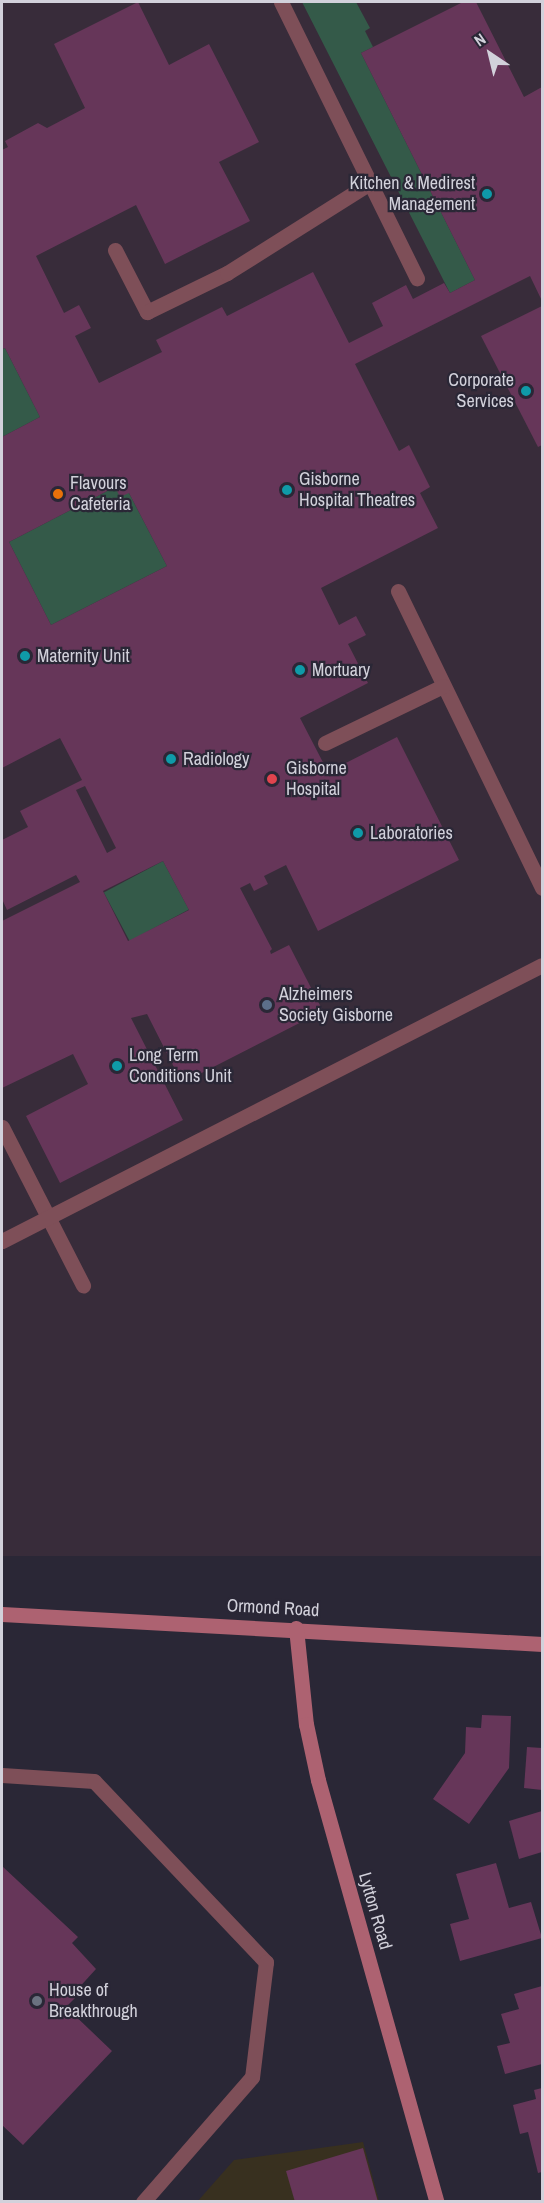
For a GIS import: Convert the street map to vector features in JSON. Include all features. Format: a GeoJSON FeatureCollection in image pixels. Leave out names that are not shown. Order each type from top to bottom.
{"type":"FeatureCollection","features":[{"type":"Feature","properties":{"kind":"main road","name":"Ormond Road"},"geometry":{"type":"LineString","coordinates":[[2,1614],[296,1628],[543,1644]]}},
{"type":"Feature","properties":{"kind":"main road","name":"Lytton Road"},"geometry":{"type":"LineString","coordinates":[[296,1628],[306,1724],[318,1780],[437,2202]]}},
{"type":"Feature","properties":{"kind":"lane"},"geometry":{"type":"LineString","coordinates":[[281,2],[417,278]]}},
{"type":"Feature","properties":{"kind":"lane"},"geometry":{"type":"LineString","coordinates":[[115,250],[147,312],[227,273],[370,183]]}},
{"type":"Feature","properties":{"kind":"lane"},"geometry":{"type":"LineString","coordinates":[[398,591],[543,888]]}},
{"type":"Feature","properties":{"kind":"lane"},"geometry":{"type":"LineString","coordinates":[[325,743],[443,686]]}},
{"type":"Feature","properties":{"kind":"lane"},"geometry":{"type":"LineString","coordinates":[[2,1241],[543,965]]}},
{"type":"Feature","properties":{"kind":"lane"},"geometry":{"type":"LineString","coordinates":[[2,1127],[84,1286]]}},
{"type":"Feature","properties":{"kind":"lane"},"geometry":{"type":"LineString","coordinates":[[2,1775],[94,1781],[266,1962],[252,2077],[143,2202]]}},
{"type":"Feature","properties":{"kind":"shaded area","name":"Gisborne Hospital"},"geometry":{"type":"Polygon","coordinates":[[[2,2],[542,2],[542,1556],[2,1556],[2,2]]]}},
{"type":"Feature","properties":{"kind":"shaded area"},"geometry":{"type":"Polygon","coordinates":[[[363,2142],[379,2201],[197,2202],[234,2160],[363,2142]]]}},
{"type":"Feature","properties":{"kind":"green space"},"geometry":{"type":"Polygon","coordinates":[[[302,2],[356,2],[370,28],[365,31],[373,47],[361,53],[475,280],[450,293],[302,2]]]}},
{"type":"Feature","properties":{"kind":"green space"},"geometry":{"type":"Polygon","coordinates":[[[5,348],[40,417],[2,437],[2,349],[5,348]]]}},
{"type":"Feature","properties":{"kind":"green space"},"geometry":{"type":"Polygon","coordinates":[[[115,487],[129,493],[167,566],[51,625],[9,542],[115,487]]]}},
{"type":"Feature","properties":{"kind":"green space"},"geometry":{"type":"Polygon","coordinates":[[[163,861],[189,910],[130,941],[104,892],[163,861]]]}},
{"type":"Feature","properties":{"kind":"building"},"geometry":{"type":"Polygon","coordinates":[[[138,2],[169,65],[209,44],[259,142],[219,162],[250,221],[165,264],[136,205],[36,256],[64,313],[79,305],[91,328],[75,336],[99,383],[162,352],[156,340],[222,307],[227,316],[313,272],[349,343],[383,326],[372,303],[406,285],[413,299],[444,283],[450,293],[475,280],[361,53],[463,2],[476,2],[524,97],[542,87],[542,301],[530,276],[355,364],[399,451],[409,445],[430,487],[420,493],[438,528],[321,588],[339,625],[356,616],[366,635],[348,644],[368,683],[300,718],[328,772],[397,737],[459,860],[318,931],[286,865],[264,876],[268,884],[254,891],[250,883],[240,888],[272,949],[271,954],[289,945],[323,1011],[182,1083],[147,1014],[131,1018],[183,1120],[60,1183],[26,1116],[88,1084],[73,1054],[2,1088],[2,921],[80,882],[76,875],[7,910],[2,899],[2,840],[28,827],[20,811],[82,780],[60,738],[2,768],[2,437],[40,417],[5,348],[2,349],[2,150],[8,147],[5,141],[38,123],[47,128],[85,108],[54,44],[138,2]],[[115,487],[9,542],[51,625],[167,566],[129,493],[120,497],[115,487]],[[85,786],[76,790],[107,853],[116,848],[85,786]],[[163,861],[103,891],[128,941],[189,910],[163,861]]]}},
{"type":"Feature","properties":{"kind":"building","name":"Corporate Services"},"geometry":{"type":"Polygon","coordinates":[[[542,306],[542,445],[538,447],[481,336],[542,306]]]}},
{"type":"Feature","properties":{"kind":"building"},"geometry":{"type":"Polygon","coordinates":[[[482,1715],[511,1716],[509,1768],[469,1824],[433,1799],[465,1753],[466,1727],[481,1728],[482,1715]]]}},
{"type":"Feature","properties":{"kind":"building"},"geometry":{"type":"Polygon","coordinates":[[[527,1747],[542,1748],[542,1790],[524,1788],[527,1747]]]}},
{"type":"Feature","properties":{"kind":"building"},"geometry":{"type":"Polygon","coordinates":[[[542,1811],[542,1852],[519,1859],[509,1821],[542,1811]]]}},
{"type":"Feature","properties":{"kind":"building"},"geometry":{"type":"Polygon","coordinates":[[[496,1863],[509,1908],[531,1902],[542,1938],[460,1961],[450,1924],[469,1919],[456,1874],[496,1863]]]}},
{"type":"Feature","properties":{"kind":"building","name":"House of Breakthrough"},"geometry":{"type":"Polygon","coordinates":[[[2,1866],[78,1937],[72,1943],[96,1969],[75,1992],[78,1995],[66,2007],[112,2051],[23,2145],[2,2125],[2,1866]]]}},
{"type":"Feature","properties":{"kind":"building"},"geometry":{"type":"Polygon","coordinates":[[[542,1986],[542,2064],[505,2074],[497,2046],[510,2043],[501,2014],[519,2009],[514,1994],[542,1986]]]}},
{"type":"Feature","properties":{"kind":"building"},"geometry":{"type":"Polygon","coordinates":[[[542,2088],[542,2172],[538,2173],[528,2132],[520,2134],[513,2105],[536,2099],[534,2090],[542,2088]]]}},
{"type":"Feature","properties":{"kind":"building"},"geometry":{"type":"Polygon","coordinates":[[[363,2148],[378,2202],[295,2202],[286,2171],[363,2148]]]}},
{"type":"Feature","properties":{"kind":"place","name":"Kitchen & Medirest Management"},"geometry":{"type":"Point","coordinates":[487,194]}},
{"type":"Feature","properties":{"kind":"place","name":"Corporate Services"},"geometry":{"type":"Point","coordinates":[526,391]}},
{"type":"Feature","properties":{"kind":"place","name":"Gisborne Hospital Theatres"},"geometry":{"type":"Point","coordinates":[287,490]}},
{"type":"Feature","properties":{"kind":"place","name":"Flavours Cafeteria"},"geometry":{"type":"Point","coordinates":[58,494]}},
{"type":"Feature","properties":{"kind":"place","name":"Maternity Unit"},"geometry":{"type":"Point","coordinates":[25,656]}},
{"type":"Feature","properties":{"kind":"place","name":"Mortuary"},"geometry":{"type":"Point","coordinates":[300,670]}},
{"type":"Feature","properties":{"kind":"place","name":"Radiology"},"geometry":{"type":"Point","coordinates":[171,759]}},
{"type":"Feature","properties":{"kind":"place","name":"Gisborne Hospital"},"geometry":{"type":"Point","coordinates":[272,779]}},
{"type":"Feature","properties":{"kind":"place","name":"Laboratories"},"geometry":{"type":"Point","coordinates":[358,833]}},
{"type":"Feature","properties":{"kind":"place","name":"Alzheimers Society Gisborne"},"geometry":{"type":"Point","coordinates":[267,1005]}},
{"type":"Feature","properties":{"kind":"place","name":"Long Term Conditions Unit"},"geometry":{"type":"Point","coordinates":[117,1066]}},
{"type":"Feature","properties":{"kind":"place","name":"House of Breakthrough"},"geometry":{"type":"Point","coordinates":[37,2001]}}]}
